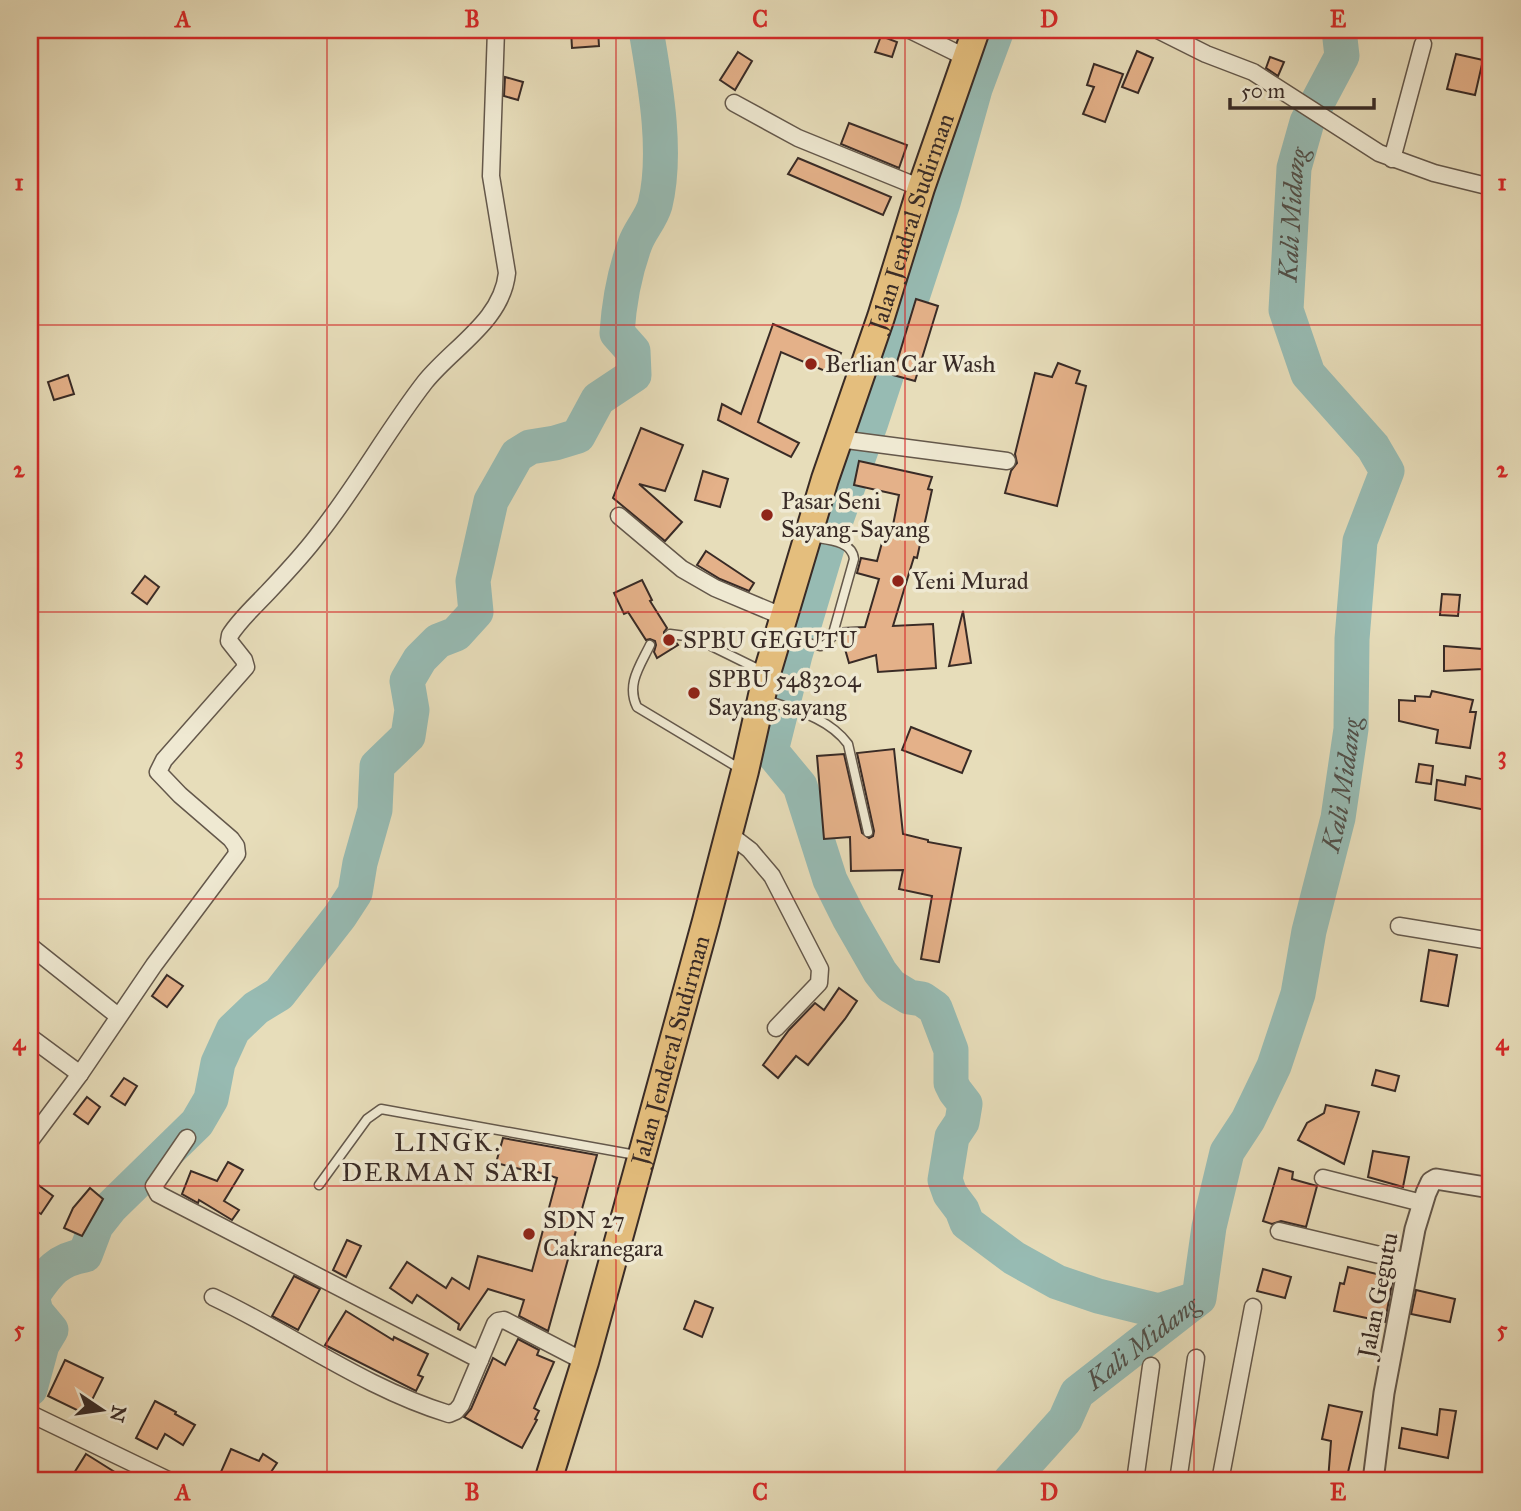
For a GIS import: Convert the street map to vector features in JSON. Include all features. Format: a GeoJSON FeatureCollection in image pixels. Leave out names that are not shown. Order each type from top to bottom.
{"type":"FeatureCollection","features":[{"type":"Feature","properties":{"kind":"highway","name":"Jalan Jendral Sudirman"},"geometry":{"type":"LineString","coordinates":[[786,630],[815,538],[856,442],[881,317],[921,188],[976,30]]}},
{"type":"Feature","properties":{"kind":"highway","name":"Jalan Jenderal Sudirman"},"geometry":{"type":"LineString","coordinates":[[548,1481],[585,1363],[643,1156],[745,771],[769,702],[767,673],[786,630]]}},
{"type":"Feature","properties":{"kind":"street"},"geometry":{"type":"LineString","coordinates":[[30,1141],[238,850],[231,839],[158,772],[160,766],[246,667],[229,640],[233,630],[292,568],[319,535],[426,381],[493,312],[506,286],[506,257],[491,176],[496,30]]}},
{"type":"Feature","properties":{"kind":"street"},"geometry":{"type":"LineString","coordinates":[[910,30],[967,58]]}},
{"type":"Feature","properties":{"kind":"street"},"geometry":{"type":"LineString","coordinates":[[1158,30],[1253,72],[1342,131],[1392,159],[1491,187]]}},
{"type":"Feature","properties":{"kind":"street"},"geometry":{"type":"LineString","coordinates":[[1392,159],[1423,44]]}},
{"type":"Feature","properties":{"kind":"street"},"geometry":{"type":"LineString","coordinates":[[734,103],[798,138],[921,188]]}},
{"type":"Feature","properties":{"kind":"street"},"geometry":{"type":"LineString","coordinates":[[856,442],[1007,461]]}},
{"type":"Feature","properties":{"kind":"street"},"geometry":{"type":"LineString","coordinates":[[619,516],[682,569],[786,630]]}},
{"type":"Feature","properties":{"kind":"street"},"geometry":{"type":"LineString","coordinates":[[729,834],[750,849],[772,877],[820,969],[819,983],[776,1028]]}},
{"type":"Feature","properties":{"kind":"street"},"geometry":{"type":"LineString","coordinates":[[1399,926],[1491,940]]}},
{"type":"Feature","properties":{"kind":"street"},"geometry":{"type":"LineString","coordinates":[[30,946],[118,1016]]}},
{"type":"Feature","properties":{"kind":"street"},"geometry":{"type":"LineString","coordinates":[[30,1037],[80,1074]]}},
{"type":"Feature","properties":{"kind":"street"},"geometry":{"type":"LineString","coordinates":[[187,1138],[154,1186],[158,1195],[480,1360]]}},
{"type":"Feature","properties":{"kind":"street"},"geometry":{"type":"LineString","coordinates":[[1323,1178],[1422,1203]]}},
{"type":"Feature","properties":{"kind":"street","name":"Jalan Gegutu"},"geometry":{"type":"LineString","coordinates":[[1374,1481],[1384,1393],[1409,1262],[1428,1186],[1436,1179],[1491,1188]]}},
{"type":"Feature","properties":{"kind":"street"},"geometry":{"type":"LineString","coordinates":[[1279,1231],[1409,1262]]}},
{"type":"Feature","properties":{"kind":"street"},"geometry":{"type":"LineString","coordinates":[[214,1297],[291,1336],[352,1373],[449,1414],[461,1405],[498,1321],[504,1320],[585,1363]]}},
{"type":"Feature","properties":{"kind":"street"},"geometry":{"type":"LineString","coordinates":[[1220,1481],[1253,1307]]}},
{"type":"Feature","properties":{"kind":"street"},"geometry":{"type":"LineString","coordinates":[[1178,1481],[1196,1358]]}},
{"type":"Feature","properties":{"kind":"street"},"geometry":{"type":"LineString","coordinates":[[1135,1481],[1151,1366]]}},
{"type":"Feature","properties":{"kind":"street"},"geometry":{"type":"LineString","coordinates":[[35,1416],[170,1481]]}},
{"type":"Feature","properties":{"kind":"lane"},"geometry":{"type":"LineString","coordinates":[[786,630],[820,646],[828,642],[836,624],[854,559],[849,546],[815,538]]}},
{"type":"Feature","properties":{"kind":"lane"},"geometry":{"type":"LineString","coordinates":[[670,634],[693,637],[767,673]]}},
{"type":"Feature","properties":{"kind":"lane"},"geometry":{"type":"LineString","coordinates":[[649,645],[634,679],[632,696],[637,707],[745,771]]}},
{"type":"Feature","properties":{"kind":"lane"},"geometry":{"type":"LineString","coordinates":[[769,702],[827,723],[840,733],[848,744],[868,832]]}},
{"type":"Feature","properties":{"kind":"lane"},"geometry":{"type":"LineString","coordinates":[[319,1185],[367,1119],[381,1109],[643,1156]]}},
{"type":"Feature","properties":{"kind":"building"},"geometry":{"type":"Polygon","coordinates":[[[571,30],[598,30],[599,46],[572,48],[571,30]]]}},
{"type":"Feature","properties":{"kind":"building"},"geometry":{"type":"Polygon","coordinates":[[[881,36],[897,42],[892,57],[875,52],[881,36]]]}},
{"type":"Feature","properties":{"kind":"building"},"geometry":{"type":"Polygon","coordinates":[[[1137,51],[1153,58],[1138,93],[1122,87],[1137,51]]]}},
{"type":"Feature","properties":{"kind":"building"},"geometry":{"type":"Polygon","coordinates":[[[738,52],[752,61],[735,90],[720,80],[738,52]]]}},
{"type":"Feature","properties":{"kind":"building"},"geometry":{"type":"Polygon","coordinates":[[[1456,54],[1483,60],[1475,95],[1447,89],[1456,54]]]}},
{"type":"Feature","properties":{"kind":"building"},"geometry":{"type":"Polygon","coordinates":[[[1270,57],[1284,62],[1278,76],[1266,68],[1270,57]]]}},
{"type":"Feature","properties":{"kind":"building"},"geometry":{"type":"Polygon","coordinates":[[[1094,64],[1123,74],[1105,122],[1083,114],[1094,87],[1087,85],[1094,64]]]}},
{"type":"Feature","properties":{"kind":"building"},"geometry":{"type":"Polygon","coordinates":[[[505,77],[523,82],[518,100],[504,96],[505,77]]]}},
{"type":"Feature","properties":{"kind":"building"},"geometry":{"type":"Polygon","coordinates":[[[849,123],[907,145],[899,168],[841,144],[849,123]]]}},
{"type":"Feature","properties":{"kind":"building"},"geometry":{"type":"Polygon","coordinates":[[[798,158],[891,197],[883,215],[788,174],[798,158]]]}},
{"type":"Feature","properties":{"kind":"building"},"geometry":{"type":"Polygon","coordinates":[[[916,299],[938,306],[915,381],[893,375],[916,299]]]}},
{"type":"Feature","properties":{"kind":"building"},"geometry":{"type":"Polygon","coordinates":[[[773,324],[841,353],[832,374],[781,352],[758,422],[799,443],[791,457],[718,420],[722,404],[741,414],[773,324]]]}},
{"type":"Feature","properties":{"kind":"building"},"geometry":{"type":"Polygon","coordinates":[[[1058,363],[1080,371],[1076,383],[1086,386],[1057,506],[1005,493],[1011,471],[1017,463],[1015,454],[1035,373],[1052,377],[1058,363]]]}},
{"type":"Feature","properties":{"kind":"building"},"geometry":{"type":"Polygon","coordinates":[[[68,375],[74,394],[54,400],[48,382],[68,375]]]}},
{"type":"Feature","properties":{"kind":"building"},"geometry":{"type":"Polygon","coordinates":[[[641,428],[683,445],[665,491],[639,484],[682,522],[665,541],[613,498],[641,428]]]}},
{"type":"Feature","properties":{"kind":"building"},"geometry":{"type":"Polygon","coordinates":[[[859,461],[932,477],[928,489],[932,490],[917,558],[914,557],[893,626],[933,624],[936,668],[878,672],[876,655],[849,663],[843,642],[843,628],[865,627],[879,579],[857,573],[861,558],[877,561],[886,528],[892,530],[899,495],[854,485],[859,461]]]}},
{"type":"Feature","properties":{"kind":"building"},"geometry":{"type":"Polygon","coordinates":[[[703,471],[728,479],[720,507],[695,500],[703,471]]]}},
{"type":"Feature","properties":{"kind":"building"},"geometry":{"type":"Polygon","coordinates":[[[706,551],[754,583],[749,591],[720,579],[697,565],[706,551]]]}},
{"type":"Feature","properties":{"kind":"building"},"geometry":{"type":"Polygon","coordinates":[[[145,576],[159,587],[147,604],[132,593],[145,576]]]}},
{"type":"Feature","properties":{"kind":"building"},"geometry":{"type":"Polygon","coordinates":[[[642,580],[652,600],[650,601],[667,628],[664,637],[678,645],[657,658],[654,652],[655,641],[646,640],[628,612],[624,614],[614,593],[642,580]]]}},
{"type":"Feature","properties":{"kind":"building"},"geometry":{"type":"Polygon","coordinates":[[[1442,594],[1460,595],[1458,616],[1440,615],[1442,594]]]}},
{"type":"Feature","properties":{"kind":"building"},"geometry":{"type":"Polygon","coordinates":[[[963,611],[971,663],[949,666],[963,611]]]}},
{"type":"Feature","properties":{"kind":"building"},"geometry":{"type":"Polygon","coordinates":[[[1444,646],[1482,649],[1483,669],[1444,671],[1444,646]]]}},
{"type":"Feature","properties":{"kind":"building"},"geometry":{"type":"Polygon","coordinates":[[[1432,691],[1473,700],[1470,712],[1476,712],[1470,748],[1436,743],[1438,730],[1399,721],[1399,700],[1415,701],[1415,696],[1430,697],[1432,691]]]}},
{"type":"Feature","properties":{"kind":"building"},"geometry":{"type":"Polygon","coordinates":[[[911,727],[971,751],[962,773],[902,750],[911,727]]]}},
{"type":"Feature","properties":{"kind":"building"},"geometry":{"type":"Polygon","coordinates":[[[894,749],[903,834],[961,848],[939,962],[921,959],[932,896],[899,889],[903,870],[851,871],[850,837],[824,839],[817,756],[844,754],[862,833],[869,838],[874,831],[857,753],[894,749]]]}},
{"type":"Feature","properties":{"kind":"building"},"geometry":{"type":"Polygon","coordinates":[[[1419,764],[1433,766],[1431,784],[1416,782],[1419,764]]]}},
{"type":"Feature","properties":{"kind":"building"},"geometry":{"type":"Polygon","coordinates":[[[1466,776],[1491,781],[1491,811],[1435,800],[1437,780],[1465,785],[1466,776]]]}},
{"type":"Feature","properties":{"kind":"building"},"geometry":{"type":"Polygon","coordinates":[[[1429,950],[1457,955],[1448,1006],[1421,1001],[1429,950]]]}},
{"type":"Feature","properties":{"kind":"building"},"geometry":{"type":"Polygon","coordinates":[[[167,975],[183,986],[167,1007],[152,996],[167,975]]]}},
{"type":"Feature","properties":{"kind":"building"},"geometry":{"type":"Polygon","coordinates":[[[839,988],[857,1001],[845,1019],[808,1065],[796,1056],[778,1078],[763,1065],[789,1030],[815,1003],[824,1010],[839,988]]]}},
{"type":"Feature","properties":{"kind":"building"},"geometry":{"type":"Polygon","coordinates":[[[1376,1070],[1399,1076],[1395,1091],[1372,1085],[1376,1070]]]}},
{"type":"Feature","properties":{"kind":"building"},"geometry":{"type":"Polygon","coordinates":[[[124,1078],[137,1086],[125,1105],[111,1096],[124,1078]]]}},
{"type":"Feature","properties":{"kind":"building"},"geometry":{"type":"Polygon","coordinates":[[[87,1097],[100,1107],[88,1124],[74,1114],[87,1097]]]}},
{"type":"Feature","properties":{"kind":"building"},"geometry":{"type":"Polygon","coordinates":[[[1326,1105],[1359,1112],[1344,1164],[1298,1140],[1307,1123],[1324,1113],[1326,1105]]]}},
{"type":"Feature","properties":{"kind":"building"},"geometry":{"type":"Polygon","coordinates":[[[503,1138],[597,1155],[548,1331],[519,1316],[524,1300],[488,1289],[460,1330],[459,1324],[417,1295],[412,1303],[390,1288],[407,1262],[446,1288],[452,1278],[469,1289],[478,1256],[532,1271],[557,1178],[496,1163],[503,1138]]]}},
{"type":"Feature","properties":{"kind":"building"},"geometry":{"type":"Polygon","coordinates":[[[1373,1151],[1409,1157],[1403,1187],[1368,1177],[1373,1151]]]}},
{"type":"Feature","properties":{"kind":"building"},"geometry":{"type":"Polygon","coordinates":[[[228,1162],[243,1170],[224,1201],[239,1210],[232,1220],[199,1200],[198,1203],[182,1194],[191,1171],[217,1181],[228,1162]]]}},
{"type":"Feature","properties":{"kind":"building"},"geometry":{"type":"Polygon","coordinates":[[[1279,1168],[1293,1172],[1292,1179],[1317,1186],[1306,1227],[1281,1221],[1272,1224],[1263,1221],[1279,1168]]]}},
{"type":"Feature","properties":{"kind":"building"},"geometry":{"type":"Polygon","coordinates":[[[37,1184],[53,1196],[41,1214],[30,1207],[30,1194],[37,1184]]]}},
{"type":"Feature","properties":{"kind":"building"},"geometry":{"type":"Polygon","coordinates":[[[90,1188],[103,1199],[82,1236],[64,1228],[73,1208],[90,1188]]]}},
{"type":"Feature","properties":{"kind":"building"},"geometry":{"type":"Polygon","coordinates":[[[347,1240],[361,1246],[346,1277],[333,1270],[347,1240]]]}},
{"type":"Feature","properties":{"kind":"building"},"geometry":{"type":"Polygon","coordinates":[[[1348,1267],[1393,1278],[1385,1322],[1334,1311],[1340,1283],[1344,1284],[1348,1267]]]}},
{"type":"Feature","properties":{"kind":"building"},"geometry":{"type":"Polygon","coordinates":[[[1263,1269],[1291,1277],[1285,1298],[1257,1291],[1263,1269]]]}},
{"type":"Feature","properties":{"kind":"building"},"geometry":{"type":"Polygon","coordinates":[[[294,1276],[320,1289],[298,1330],[272,1316],[294,1276]]]}},
{"type":"Feature","properties":{"kind":"building"},"geometry":{"type":"Polygon","coordinates":[[[1416,1290],[1455,1299],[1450,1322],[1411,1314],[1416,1290]]]}},
{"type":"Feature","properties":{"kind":"building"},"geometry":{"type":"Polygon","coordinates":[[[695,1301],[713,1308],[702,1337],[684,1329],[695,1301]]]}},
{"type":"Feature","properties":{"kind":"building"},"geometry":{"type":"Polygon","coordinates":[[[346,1311],[393,1340],[394,1337],[428,1354],[418,1375],[423,1377],[416,1391],[325,1345],[346,1311]]]}},
{"type":"Feature","properties":{"kind":"building"},"geometry":{"type":"Polygon","coordinates":[[[518,1339],[539,1350],[537,1355],[554,1362],[534,1408],[539,1411],[535,1419],[537,1420],[522,1448],[464,1417],[471,1409],[493,1358],[505,1365],[518,1339]]]}},
{"type":"Feature","properties":{"kind":"building"},"geometry":{"type":"Polygon","coordinates":[[[65,1360],[103,1378],[85,1414],[48,1396],[65,1360]]]}},
{"type":"Feature","properties":{"kind":"building"},"geometry":{"type":"Polygon","coordinates":[[[155,1401],[195,1425],[183,1445],[165,1434],[157,1449],[136,1438],[155,1401]]]}},
{"type":"Feature","properties":{"kind":"building"},"geometry":{"type":"Polygon","coordinates":[[[1329,1405],[1362,1412],[1346,1481],[1328,1481],[1331,1441],[1322,1439],[1329,1405]]]}},
{"type":"Feature","properties":{"kind":"building"},"geometry":{"type":"Polygon","coordinates":[[[1440,1409],[1456,1411],[1448,1458],[1399,1448],[1402,1428],[1437,1435],[1440,1409]]]}},
{"type":"Feature","properties":{"kind":"building"},"geometry":{"type":"Polygon","coordinates":[[[231,1449],[259,1461],[263,1454],[277,1463],[265,1481],[217,1481],[231,1449]]]}},
{"type":"Feature","properties":{"kind":"building"},"geometry":{"type":"Polygon","coordinates":[[[86,1454],[129,1481],[69,1481],[86,1454]]]}},
{"type":"Feature","properties":{"kind":"waterway"},"geometry":{"type":"LineString","coordinates":[[30,1389],[42,1345],[51,1330],[36,1312],[32,1296],[60,1264],[85,1255],[96,1226],[111,1207],[197,1123],[211,1099],[218,1063],[233,1030],[256,1008],[279,994],[355,893],[360,863],[375,810],[377,766],[408,736],[412,710],[407,681],[420,659],[438,641],[456,634],[476,612],[473,581],[491,501],[517,455],[530,447],[578,436],[598,399],[634,375],[633,351],[617,333],[619,310],[631,254],[655,205],[660,163],[659,118],[646,30]]}},
{"type":"Feature","properties":{"kind":"waterway"},"geometry":{"type":"LineString","coordinates":[[997,30],[975,89],[943,203],[871,422],[832,531],[795,655],[771,751],[800,786],[830,880],[880,972],[891,986],[909,997],[922,999],[935,1008],[951,1050],[951,1083],[965,1104],[962,1122],[952,1137],[945,1180],[967,1223],[1014,1258],[1057,1282],[1098,1296],[1159,1311],[1193,1300]]}},
{"type":"Feature","properties":{"kind":"waterway","name":"Kali Midang"},"geometry":{"type":"LineString","coordinates":[[1010,1481],[1065,1420],[1077,1393],[1199,1298],[1209,1227],[1227,1152],[1248,1120],[1274,1066],[1298,994],[1309,931],[1338,818],[1351,729],[1352,639],[1360,541],[1387,471],[1373,447],[1308,374],[1286,310],[1294,168],[1307,122],[1342,56],[1339,30]]}},
{"type":"Feature","properties":{"kind":"place","name":"Berlian Car Wash"},"geometry":{"type":"Point","coordinates":[811,364]}},
{"type":"Feature","properties":{"kind":"place","name":"Pasar Seni Sayang-Sayang"},"geometry":{"type":"Point","coordinates":[767,515]}},
{"type":"Feature","properties":{"kind":"place","name":"Yeni Murad"},"geometry":{"type":"Point","coordinates":[898,581]}},
{"type":"Feature","properties":{"kind":"place","name":"SPBU GEGUTU"},"geometry":{"type":"Point","coordinates":[669,640]}},
{"type":"Feature","properties":{"kind":"place","name":"SPBU 5483204 Sayang sayang"},"geometry":{"type":"Point","coordinates":[694,693]}},
{"type":"Feature","properties":{"kind":"place","name":"SDN 27 Cakranegara"},"geometry":{"type":"Point","coordinates":[529,1234]}},
{"type":"Feature","properties":{"kind":"district","name":"LINGK. DERMAN SARI"},"geometry":{"type":"Point","coordinates":[448,1157]}}]}
